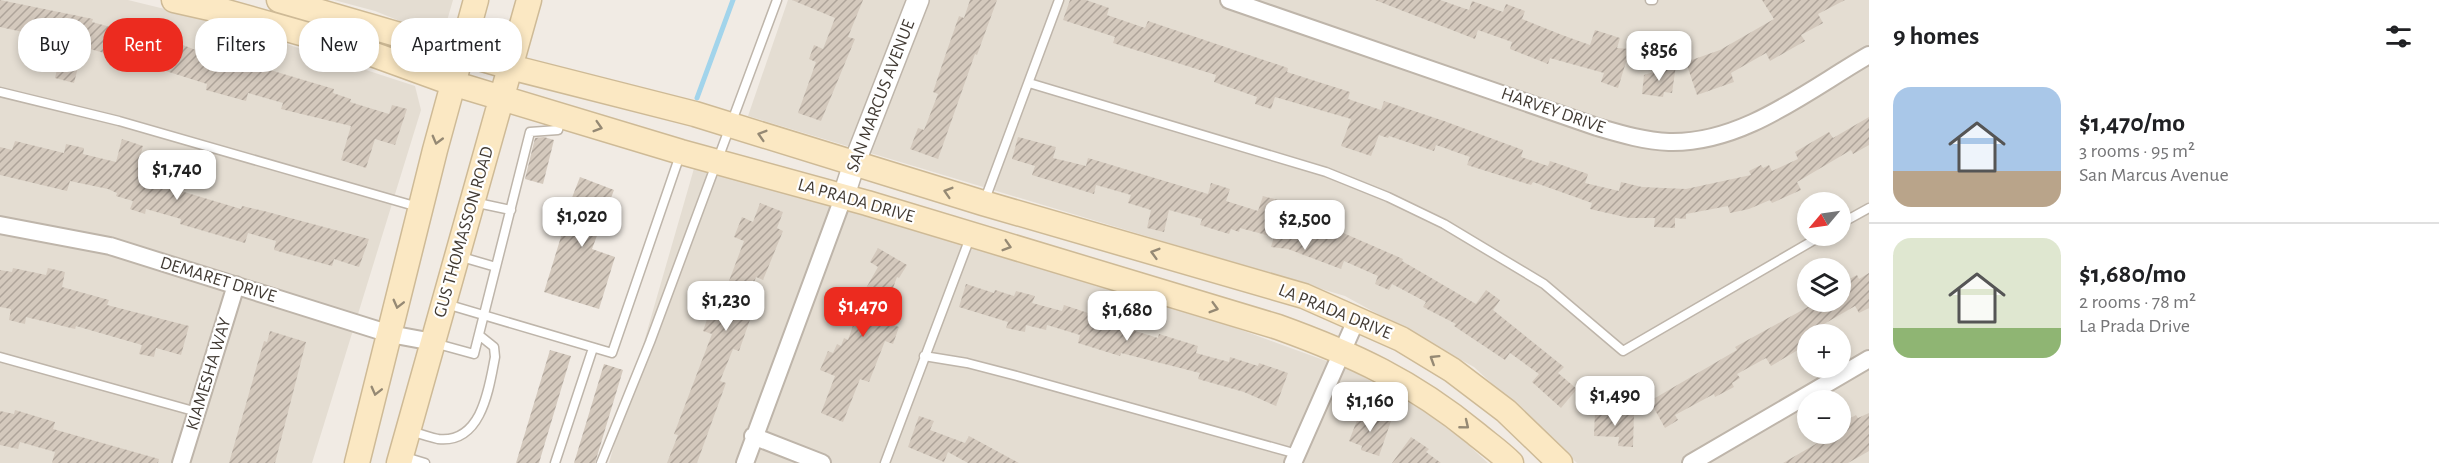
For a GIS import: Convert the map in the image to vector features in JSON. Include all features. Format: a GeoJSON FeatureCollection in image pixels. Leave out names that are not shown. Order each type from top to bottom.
{"type":"FeatureCollection","features":[{"type":"Feature","properties":{"kind":"main road","name":"LA PRADA DRIVE"},"geometry":{"type":"LineString","coordinates":[[174,0],[203,3],[361,50],[452,83],[561,116],[1278,327],[1342,350],[1390,374],[1452,414],[1511,463]]}},
{"type":"Feature","properties":{"kind":"main road","name":"LA PRADA DRIVE"},"geometry":{"type":"LineString","coordinates":[[279,0],[391,33]]}},
{"type":"Feature","properties":{"kind":"main road"},"geometry":{"type":"LineString","coordinates":[[471,18],[476,0]]}},
{"type":"Feature","properties":{"kind":"main road","name":"GUS THOMASSON ROAD"},"geometry":{"type":"LineString","coordinates":[[522,25],[529,0]]}},
{"type":"Feature","properties":{"kind":"main road","name":"LA PRADA DRIVE"},"geometry":{"type":"LineString","coordinates":[[522,70],[731,126],[983,203],[1304,296],[1401,339],[1452,370],[1506,411],[1560,463]]}},
{"type":"Feature","properties":{"kind":"main road"},"geometry":{"type":"LineString","coordinates":[[357,463],[455,72]]}},
{"type":"Feature","properties":{"kind":"main road","name":"GUS THOMASSON ROAD"},"geometry":{"type":"LineString","coordinates":[[400,460],[509,72]]}},
{"type":"Feature","properties":{"kind":"street","name":"SAN MARCUS AVENUE"},"geometry":{"type":"LineString","coordinates":[[745,463],[854,164],[918,0]]}},
{"type":"Feature","properties":{"kind":"street","name":"HARVEY DRIVE"},"geometry":{"type":"LineString","coordinates":[[1229,0],[1597,127],[1635,138],[1670,142],[1707,139],[1735,131],[1869,55]]}},
{"type":"Feature","properties":{"kind":"street","name":"DEMARET DRIVE"},"geometry":{"type":"LineString","coordinates":[[0,225],[110,246],[390,334],[433,342]]}},
{"type":"Feature","properties":{"kind":"street","name":"KIAMESHA WAY"},"geometry":{"type":"LineString","coordinates":[[181,463],[236,285]]}},
{"type":"Feature","properties":{"kind":"street"},"geometry":{"type":"LineString","coordinates":[[1295,459],[1357,318]]}},
{"type":"Feature","properties":{"kind":"street"},"geometry":{"type":"LineString","coordinates":[[1691,463],[1869,359]]}},
{"type":"Feature","properties":{"kind":"street"},"geometry":{"type":"LineString","coordinates":[[753,436],[822,463]]}},
{"type":"Feature","properties":{"kind":"lane"},"geometry":{"type":"LineString","coordinates":[[601,463],[650,342],[777,0]]}},
{"type":"Feature","properties":{"kind":"lane"},"geometry":{"type":"LineString","coordinates":[[983,203],[1059,0]]}},
{"type":"Feature","properties":{"kind":"lane"},"geometry":{"type":"LineString","coordinates":[[1029,83],[1326,172],[1388,197],[1444,224],[1544,284],[1623,351],[1804,246]]}},
{"type":"Feature","properties":{"kind":"lane"},"geometry":{"type":"LineString","coordinates":[[0,92],[119,121],[421,208]]}},
{"type":"Feature","properties":{"kind":"lane"},"geometry":{"type":"LineString","coordinates":[[433,342],[474,354],[530,132],[558,130],[561,116]]}},
{"type":"Feature","properties":{"kind":"lane"},"geometry":{"type":"LineString","coordinates":[[444,303],[612,353],[681,152]]}},
{"type":"Feature","properties":{"kind":"lane"},"geometry":{"type":"LineString","coordinates":[[473,202],[511,210]]}},
{"type":"Feature","properties":{"kind":"lane"},"geometry":{"type":"LineString","coordinates":[[1851,218],[1869,208]]}},
{"type":"Feature","properties":{"kind":"lane"},"geometry":{"type":"LineString","coordinates":[[885,463],[971,235]]}},
{"type":"Feature","properties":{"kind":"lane"},"geometry":{"type":"LineString","coordinates":[[458,256],[496,267]]}},
{"type":"Feature","properties":{"kind":"lane"},"geometry":{"type":"LineString","coordinates":[[408,430],[440,439],[460,436],[477,421],[495,357],[494,347],[479,335]]}},
{"type":"Feature","properties":{"kind":"lane"},"geometry":{"type":"LineString","coordinates":[[555,463],[593,348]]}},
{"type":"Feature","properties":{"kind":"lane"},"geometry":{"type":"LineString","coordinates":[[924,356],[967,363],[1017,376],[1295,459]]}},
{"type":"Feature","properties":{"kind":"lane"},"geometry":{"type":"LineString","coordinates":[[0,357],[197,412]]}},
{"type":"Feature","properties":{"kind":"lane"},"geometry":{"type":"LineString","coordinates":[[400,460],[425,463]]}},
{"type":"Feature","properties":{"kind":"shaded area"},"geometry":{"type":"Polygon","coordinates":[[[0,0],[128,0],[202,18],[195,18],[195,72],[287,72],[287,44],[299,48],[299,72],[372,72],[415,86],[421,110],[312,463],[0,463],[0,0]]]}},
{"type":"Feature","properties":{"kind":"shaded area"},"geometry":{"type":"Polygon","coordinates":[[[334,0],[453,0],[448,18],[392,18],[334,0]]]}},
{"type":"Feature","properties":{"kind":"shaded area"},"geometry":{"type":"Polygon","coordinates":[[[788,0],[1869,0],[1869,463],[1577,463],[1474,367],[1345,296],[748,116],[788,0]]]}},
{"type":"Feature","properties":{"kind":"shaded area"},"geometry":{"type":"Polygon","coordinates":[[[695,165],[1225,324],[1351,370],[1443,422],[1488,463],[609,463],[695,165]]]}},
{"type":"Feature","properties":{"kind":"building"},"geometry":{"type":"Polygon","coordinates":[[[0,0],[88,18],[18,18],[18,31],[0,27],[0,0]]]}},
{"type":"Feature","properties":{"kind":"building"},"geometry":{"type":"Polygon","coordinates":[[[792,0],[863,0],[848,37],[855,39],[821,121],[798,113],[816,62],[809,59],[814,45],[823,49],[835,18],[792,0]]]}},
{"type":"Feature","properties":{"kind":"building"},"geometry":{"type":"Polygon","coordinates":[[[970,0],[997,0],[977,55],[975,54],[938,159],[910,149],[918,128],[924,130],[938,94],[933,92],[959,16],[964,18],[970,0]]]}},
{"type":"Feature","properties":{"kind":"building"},"geometry":{"type":"Polygon","coordinates":[[[1070,0],[1086,0],[1109,8],[1107,15],[1145,28],[1148,21],[1288,68],[1287,72],[1350,92],[1348,99],[1381,110],[1384,101],[1444,121],[1523,150],[1521,157],[1548,166],[1550,161],[1588,174],[1585,183],[1619,191],[1621,182],[1642,187],[1686,189],[1751,175],[1749,171],[1761,165],[1763,168],[1769,165],[1772,171],[1798,159],[1795,152],[1829,132],[1833,138],[1869,117],[1869,145],[1853,154],[1851,150],[1797,182],[1801,190],[1772,203],[1770,200],[1749,209],[1730,213],[1728,206],[1686,214],[1686,219],[1675,218],[1675,228],[1654,227],[1655,218],[1629,218],[1590,209],[1592,203],[1533,182],[1531,185],[1467,165],[1470,157],[1436,145],[1434,151],[1389,136],[1388,138],[1379,135],[1371,156],[1341,146],[1351,119],[1275,97],[1271,109],[1255,104],[1257,97],[1214,82],[1216,75],[1113,43],[1115,37],[1063,20],[1070,0]]]}},
{"type":"Feature","properties":{"kind":"building"},"geometry":{"type":"Polygon","coordinates":[[[1375,0],[1440,0],[1469,10],[1472,1],[1503,12],[1506,4],[1525,11],[1522,19],[1562,35],[1590,45],[1595,30],[1620,38],[1617,48],[1630,49],[1618,88],[1601,82],[1604,73],[1550,58],[1548,64],[1510,49],[1512,42],[1478,30],[1475,39],[1375,0]]]}},
{"type":"Feature","properties":{"kind":"building"},"geometry":{"type":"Polygon","coordinates":[[[1762,0],[1845,0],[1818,14],[1823,23],[1801,35],[1805,41],[1770,61],[1766,53],[1731,73],[1734,82],[1697,95],[1686,62],[1720,50],[1774,19],[1762,0]]]}},
{"type":"Feature","properties":{"kind":"building"},"geometry":{"type":"Polygon","coordinates":[[[91,19],[93,19],[92,22],[103,25],[103,53],[91,49],[91,19]]]}},
{"type":"Feature","properties":{"kind":"building"},"geometry":{"type":"Polygon","coordinates":[[[183,45],[195,50],[195,72],[277,72],[334,89],[333,93],[351,99],[350,102],[389,114],[392,105],[407,109],[395,145],[375,139],[366,168],[341,160],[351,126],[281,109],[283,103],[248,93],[246,101],[206,90],[207,84],[169,72],[183,72],[183,45]]]}},
{"type":"Feature","properties":{"kind":"building"},"geometry":{"type":"Polygon","coordinates":[[[1676,65],[1672,93],[1664,92],[1663,97],[1642,94],[1644,75],[1676,65]]]}},
{"type":"Feature","properties":{"kind":"building"},"geometry":{"type":"Polygon","coordinates":[[[56,72],[77,72],[74,83],[55,78],[56,72]]]}},
{"type":"Feature","properties":{"kind":"building"},"geometry":{"type":"Polygon","coordinates":[[[544,137],[554,140],[543,184],[525,179],[535,138],[544,137]]]}},
{"type":"Feature","properties":{"kind":"building"},"geometry":{"type":"Polygon","coordinates":[[[1018,137],[1056,147],[1053,158],[1086,166],[1088,158],[1208,194],[1211,183],[1230,189],[1226,201],[1258,211],[1263,196],[1278,200],[1275,211],[1297,218],[1295,226],[1321,235],[1325,225],[1403,259],[1402,261],[1476,304],[1486,290],[1500,300],[1493,310],[1564,367],[1558,373],[1577,389],[1561,408],[1532,382],[1539,374],[1510,353],[1505,360],[1454,326],[1456,324],[1423,307],[1426,302],[1392,284],[1389,290],[1375,284],[1378,276],[1344,261],[1341,269],[1288,249],[1271,247],[1274,237],[1240,228],[1239,232],[1231,229],[1229,234],[1200,225],[1202,219],[1169,210],[1164,232],[1147,228],[1151,210],[1128,203],[1131,195],[1096,185],[1094,194],[1032,175],[1035,166],[1012,159],[1018,137]]]}},
{"type":"Feature","properties":{"kind":"building"},"geometry":{"type":"Polygon","coordinates":[[[122,139],[143,146],[139,161],[150,164],[147,175],[155,178],[154,183],[241,209],[242,206],[264,211],[369,239],[359,267],[334,259],[332,266],[274,250],[276,241],[248,233],[245,243],[180,224],[181,219],[146,209],[145,214],[130,209],[133,201],[116,196],[117,193],[108,189],[70,181],[67,191],[0,175],[0,147],[12,150],[15,141],[64,153],[66,144],[84,148],[83,154],[116,162],[122,139]]]}},
{"type":"Feature","properties":{"kind":"building"},"geometry":{"type":"Polygon","coordinates":[[[580,177],[614,190],[592,249],[615,257],[599,309],[544,292],[564,227],[561,226],[580,177]]]}},
{"type":"Feature","properties":{"kind":"building"},"geometry":{"type":"Polygon","coordinates":[[[760,203],[783,212],[777,228],[783,231],[763,280],[756,277],[745,308],[753,311],[739,351],[733,349],[720,381],[726,383],[697,463],[667,463],[678,435],[674,434],[712,334],[703,331],[710,311],[717,313],[744,241],[734,237],[742,217],[753,222],[760,203]]]}},
{"type":"Feature","properties":{"kind":"building"},"geometry":{"type":"Polygon","coordinates":[[[878,248],[907,265],[899,278],[897,277],[881,321],[899,327],[893,344],[885,341],[869,382],[860,379],[843,422],[821,413],[835,376],[820,370],[828,351],[833,353],[837,344],[841,346],[844,338],[848,340],[860,305],[853,302],[858,288],[865,290],[878,267],[870,262],[878,248]]]}},
{"type":"Feature","properties":{"kind":"building"},"geometry":{"type":"Polygon","coordinates":[[[13,268],[46,275],[48,268],[65,272],[62,287],[109,300],[107,305],[189,326],[181,355],[156,348],[154,357],[139,354],[142,345],[76,326],[75,329],[26,317],[25,324],[9,320],[11,309],[0,307],[0,270],[12,272],[13,268]]]}},
{"type":"Feature","properties":{"kind":"building"},"geometry":{"type":"Polygon","coordinates":[[[1869,273],[1869,308],[1859,313],[1855,306],[1851,308],[1851,278],[1857,275],[1859,279],[1869,273]]]}},
{"type":"Feature","properties":{"kind":"building"},"geometry":{"type":"Polygon","coordinates":[[[966,284],[994,293],[995,290],[1014,296],[1016,291],[1035,296],[1032,303],[1062,311],[1064,305],[1100,317],[1099,320],[1158,338],[1159,334],[1198,346],[1196,353],[1229,362],[1230,357],[1258,366],[1259,363],[1288,373],[1276,406],[1244,392],[1198,379],[1200,373],[1121,353],[1120,356],[1078,343],[1080,335],[1047,325],[1046,330],[1026,325],[1025,332],[1006,328],[1008,322],[959,307],[966,284]]]}},
{"type":"Feature","properties":{"kind":"building"},"geometry":{"type":"Polygon","coordinates":[[[1799,312],[1845,312],[1824,324],[1797,324],[1797,351],[1771,366],[1766,358],[1737,374],[1740,378],[1732,383],[1734,387],[1715,397],[1714,394],[1675,415],[1678,420],[1665,428],[1650,401],[1737,350],[1735,347],[1799,312]]]}},
{"type":"Feature","properties":{"kind":"building"},"geometry":{"type":"Polygon","coordinates":[[[270,331],[306,342],[275,463],[229,463],[264,341],[267,342],[270,331]]]}},
{"type":"Feature","properties":{"kind":"building"},"geometry":{"type":"Polygon","coordinates":[[[550,350],[571,356],[539,463],[516,463],[550,350]]]}},
{"type":"Feature","properties":{"kind":"building"},"geometry":{"type":"Polygon","coordinates":[[[604,364],[623,370],[595,463],[574,463],[604,364]]]}},
{"type":"Feature","properties":{"kind":"building"},"geometry":{"type":"Polygon","coordinates":[[[15,410],[55,422],[53,429],[159,459],[158,463],[52,463],[55,452],[20,442],[18,449],[0,445],[0,411],[14,414],[15,410]]]}},
{"type":"Feature","properties":{"kind":"building"},"geometry":{"type":"Polygon","coordinates":[[[1361,410],[1391,421],[1379,456],[1361,450],[1362,446],[1349,441],[1361,410]]]}},
{"type":"Feature","properties":{"kind":"building"},"geometry":{"type":"Polygon","coordinates":[[[1595,411],[1634,413],[1633,447],[1618,446],[1619,437],[1594,436],[1595,411]]]}},
{"type":"Feature","properties":{"kind":"building"},"geometry":{"type":"Polygon","coordinates":[[[1869,413],[1869,451],[1848,463],[1783,463],[1816,444],[1851,444],[1851,418],[1856,415],[1858,418],[1869,413]]]}},
{"type":"Feature","properties":{"kind":"building"},"geometry":{"type":"Polygon","coordinates":[[[919,416],[934,421],[930,430],[965,443],[969,436],[1019,463],[968,463],[948,452],[944,462],[908,447],[919,416]]]}},
{"type":"Feature","properties":{"kind":"building"},"geometry":{"type":"Polygon","coordinates":[[[1411,437],[1429,449],[1426,452],[1441,463],[1392,463],[1411,437]]]}},
{"type":"Feature","properties":{"kind":"waterway"},"geometry":{"type":"LineString","coordinates":[[697,98],[733,0]]}}]}
